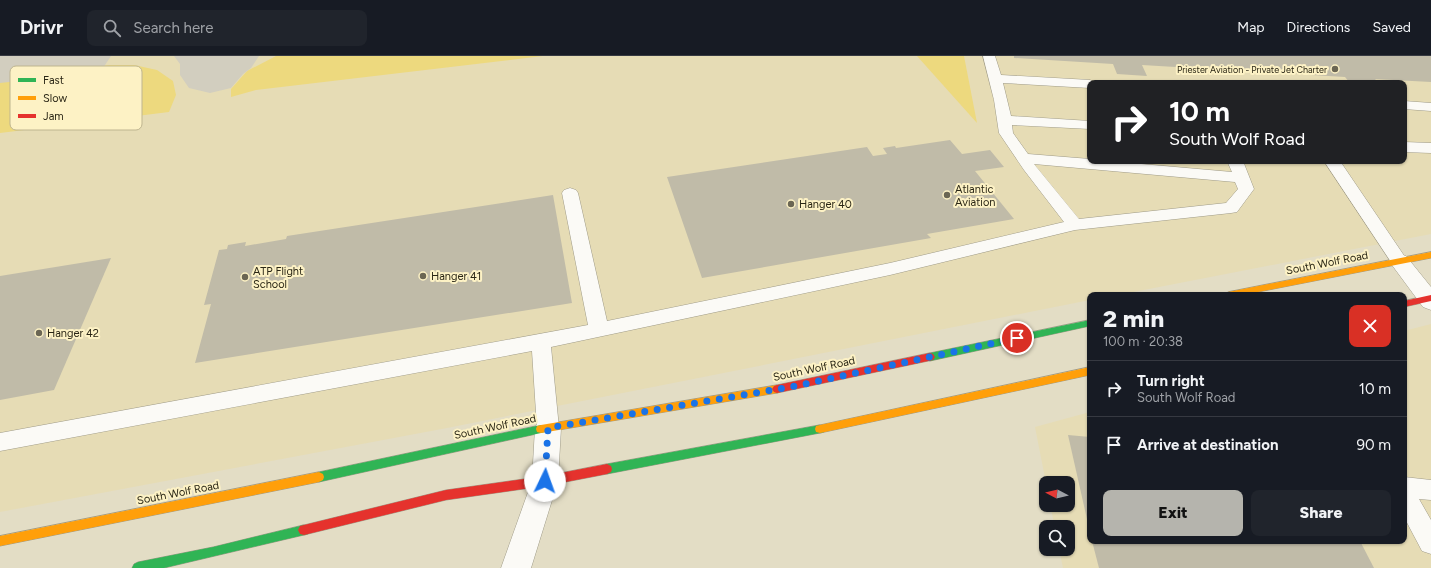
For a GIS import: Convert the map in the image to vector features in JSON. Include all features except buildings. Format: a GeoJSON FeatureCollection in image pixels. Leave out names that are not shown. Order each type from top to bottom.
{"type":"FeatureCollection","features":[{"type":"Feature","properties":{"kind":"main road","name":"South Wolf Road"},"geometry":{"type":"LineString","coordinates":[[1243,292],[1431,255]]}},
{"type":"Feature","properties":{"kind":"main road"},"geometry":{"type":"LineString","coordinates":[[1407,304],[1430,300]]}},
{"type":"Feature","properties":{"kind":"main road","name":"South Wolf Road"},"geometry":{"type":"LineString","coordinates":[[0,541],[231,495],[548,428],[796,386],[1087,324]]}},
{"type":"Feature","properties":{"kind":"main road"},"geometry":{"type":"LineString","coordinates":[[138,568],[213,552],[446,494],[545,481],[836,426],[1087,372]]}},
{"type":"Feature","properties":{"kind":"street"},"geometry":{"type":"LineString","coordinates":[[1399,261],[1430,300]]}},
{"type":"Feature","properties":{"kind":"street"},"geometry":{"type":"LineString","coordinates":[[516,568],[545,481],[548,428]]}},
{"type":"Feature","properties":{"kind":"lane"},"geometry":{"type":"LineString","coordinates":[[989,56],[1001,100],[1006,133],[1023,158],[1075,225]]}},
{"type":"Feature","properties":{"kind":"lane"},"geometry":{"type":"LineString","coordinates":[[995,79],[1087,84]]}},
{"type":"Feature","properties":{"kind":"lane"},"geometry":{"type":"LineString","coordinates":[[1407,105],[1431,107]]}},
{"type":"Feature","properties":{"kind":"lane"},"geometry":{"type":"LineString","coordinates":[[1004,120],[1087,125]]}},
{"type":"Feature","properties":{"kind":"lane"},"geometry":{"type":"LineString","coordinates":[[1407,148],[1431,148]]}},
{"type":"Feature","properties":{"kind":"lane"},"geometry":{"type":"LineString","coordinates":[[1023,158],[1087,164]]}},
{"type":"Feature","properties":{"kind":"lane"},"geometry":{"type":"LineString","coordinates":[[1089,164],[1242,178]]}},
{"type":"Feature","properties":{"kind":"lane"},"geometry":{"type":"LineString","coordinates":[[0,442],[541,342],[890,269],[1075,225],[1231,208],[1246,189],[1236,164]]}},
{"type":"Feature","properties":{"kind":"lane"},"geometry":{"type":"LineString","coordinates":[[1334,164],[1399,261]]}},
{"type":"Feature","properties":{"kind":"lane"},"geometry":{"type":"LineString","coordinates":[[570,192],[599,330]]}},
{"type":"Feature","properties":{"kind":"lane"},"geometry":{"type":"LineString","coordinates":[[541,342],[548,428]]}},
{"type":"Feature","properties":{"kind":"lane"},"geometry":{"type":"LineString","coordinates":[[1407,487],[1431,490]]}},
{"type":"Feature","properties":{"kind":"lane"},"geometry":{"type":"LineString","coordinates":[[1407,500],[1431,543]]}},
{"type":"Feature","properties":{"kind":"shaded area"},"geometry":{"type":"Polygon","coordinates":[[[0,56],[1431,56],[1431,234],[1133,292],[1087,292],[1087,301],[447,428],[0,512],[0,56]]]}},
{"type":"Feature","properties":{"kind":"shaded area"},"geometry":{"type":"Polygon","coordinates":[[[276,56],[543,56],[256,90],[231,97],[231,89],[247,71],[276,56]]]}},
{"type":"Feature","properties":{"kind":"shaded area"},"geometry":{"type":"Polygon","coordinates":[[[917,56],[964,56],[977,123],[917,56]]]}},
{"type":"Feature","properties":{"kind":"shaded area"},"geometry":{"type":"Polygon","coordinates":[[[134,65],[139,66],[101,66],[134,65]]]}},
{"type":"Feature","properties":{"kind":"shaded area"},"geometry":{"type":"Polygon","coordinates":[[[142,67],[157,70],[173,81],[176,95],[169,112],[142,115],[142,67]]]}},
{"type":"Feature","properties":{"kind":"shaded area"},"geometry":{"type":"Polygon","coordinates":[[[10,76],[10,130],[24,130],[0,133],[0,77],[10,76]]]}},
{"type":"Feature","properties":{"kind":"shaded area"},"geometry":{"type":"Polygon","coordinates":[[[1431,324],[1431,568],[1063,568],[1060,556],[1075,556],[1075,520],[1053,520],[1052,512],[1075,512],[1075,476],[1045,476],[1035,427],[1087,413],[1087,544],[1407,544],[1407,330],[1431,324]]]}},
{"type":"Feature","properties":{"kind":"taxiway"},"geometry":{"type":"LineString","coordinates":[[0,65],[82,56]]}},
{"type":"Feature","properties":{"kind":"taxiway"},"geometry":{"type":"LineString","coordinates":[[203,56],[209,61],[210,75],[222,61],[230,56]]}},
{"type":"Feature","properties":{"kind":"traffic: fast"},"geometry":{"type":"LineString","coordinates":[[930,357],[1087,324]]}},
{"type":"Feature","properties":{"kind":"traffic: fast"},"geometry":{"type":"LineString","coordinates":[[319,477],[541,429]]}},
{"type":"Feature","properties":{"kind":"traffic: fast"},"geometry":{"type":"LineString","coordinates":[[607,469],[820,429]]}},
{"type":"Feature","properties":{"kind":"traffic: fast"},"geometry":{"type":"LineString","coordinates":[[138,568],[304,530]]}},
{"type":"Feature","properties":{"kind":"traffic: slow"},"geometry":{"type":"LineString","coordinates":[[1243,292],[1431,255]]}},
{"type":"Feature","properties":{"kind":"traffic: slow"},"geometry":{"type":"LineString","coordinates":[[820,429],[1087,372]]}},
{"type":"Feature","properties":{"kind":"traffic: slow"},"geometry":{"type":"LineString","coordinates":[[541,429],[777,389]]}},
{"type":"Feature","properties":{"kind":"traffic: slow"},"geometry":{"type":"LineString","coordinates":[[0,541],[319,477]]}},
{"type":"Feature","properties":{"kind":"traffic: jam"},"geometry":{"type":"LineString","coordinates":[[1407,303],[1431,298]]}},
{"type":"Feature","properties":{"kind":"traffic: jam"},"geometry":{"type":"LineString","coordinates":[[777,389],[930,357]]}},
{"type":"Feature","properties":{"kind":"traffic: jam"},"geometry":{"type":"LineString","coordinates":[[304,530],[446,495],[545,481],[607,469]]}},
{"type":"Feature","properties":{"kind":"place","name":"Priester Aviation - Private Jet Charter"},"geometry":{"type":"Point","coordinates":[1335,69]}},
{"type":"Feature","properties":{"kind":"place","name":"Atlantic Aviation"},"geometry":{"type":"Point","coordinates":[947,195]}},
{"type":"Feature","properties":{"kind":"place","name":"Hanger 40"},"geometry":{"type":"Point","coordinates":[791,204]}},
{"type":"Feature","properties":{"kind":"place","name":"Hanger 41"},"geometry":{"type":"Point","coordinates":[423,276]}},
{"type":"Feature","properties":{"kind":"place","name":"ATP Flight School"},"geometry":{"type":"Point","coordinates":[245,277]}},
{"type":"Feature","properties":{"kind":"place","name":"Hanger 42"},"geometry":{"type":"Point","coordinates":[39,333]}},
{"type":"Feature","properties":{"kind":"route"},"geometry":{"type":"LineString","coordinates":[[545,481],[548,428],[796,386],[1017,338]]}}]}
